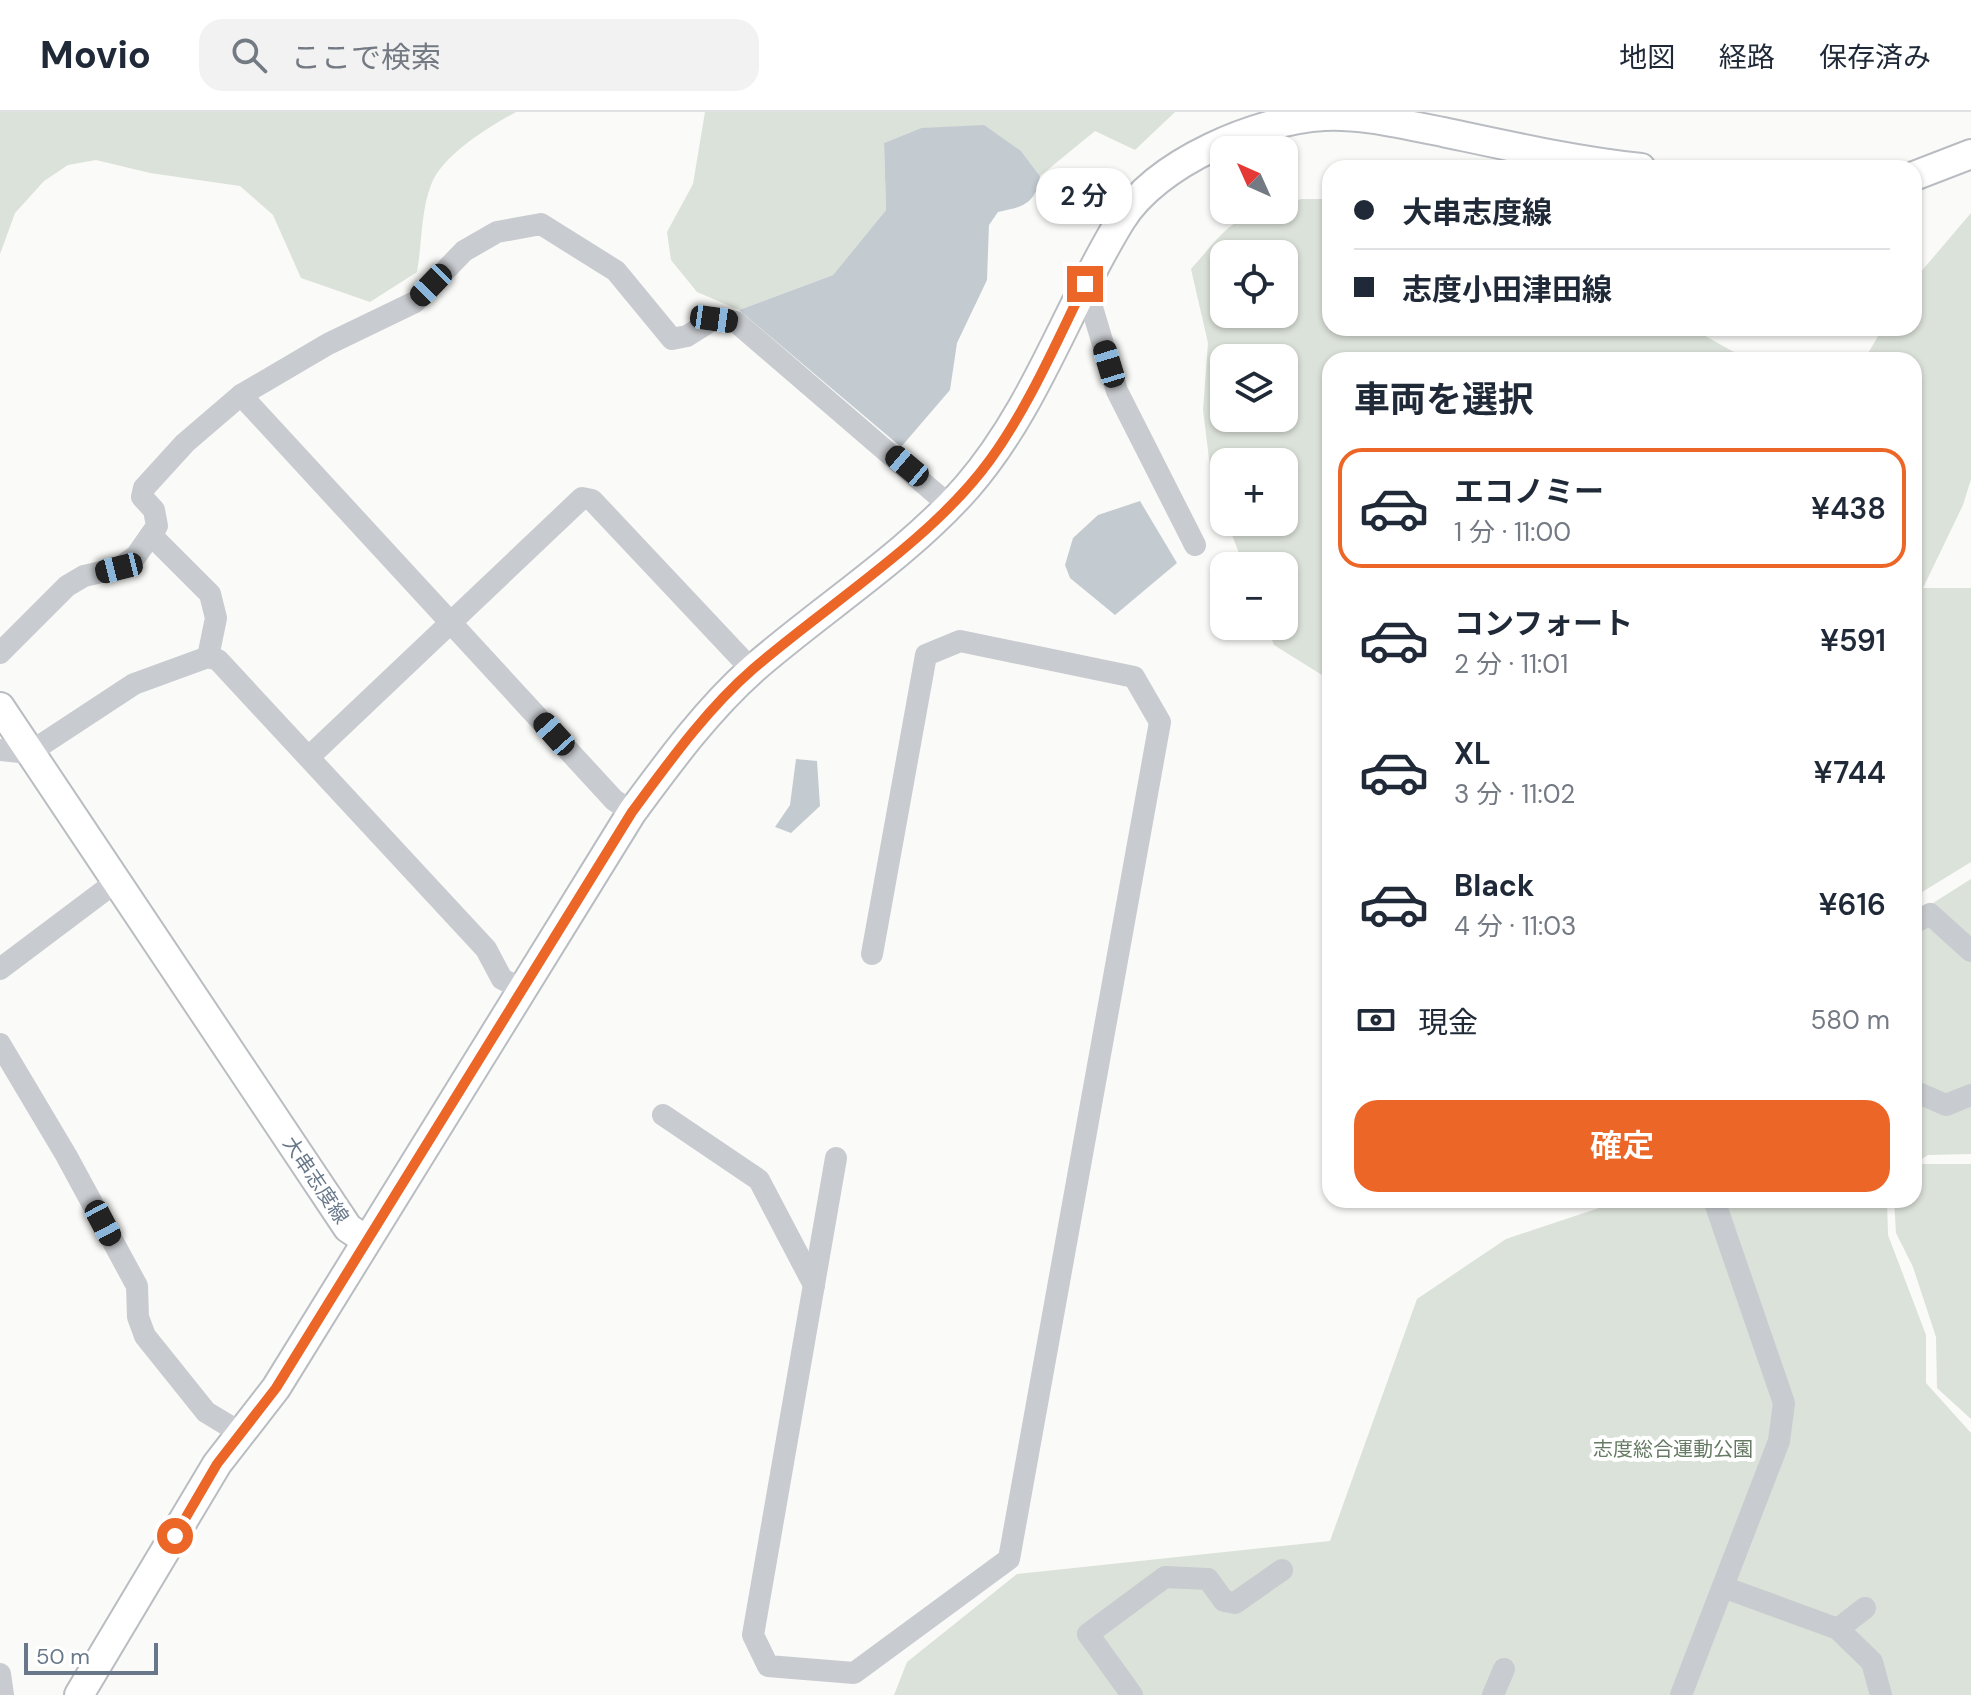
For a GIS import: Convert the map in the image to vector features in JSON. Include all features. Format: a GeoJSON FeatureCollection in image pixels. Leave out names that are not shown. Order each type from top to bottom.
{"type":"FeatureCollection","features":[{"type":"Feature","properties":{"kind":"main road"},"geometry":{"type":"LineString","coordinates":[[366,1240],[632,812],[679,749],[752,670],[950,506],[989,461],[1021,410],[1085,284],[1124,216],[1159,179],[1201,151],[1224,142],[1322,116],[1423,128],[1578,160]]}},
{"type":"Feature","properties":{"kind":"main road"},"geometry":{"type":"LineString","coordinates":[[1922,173],[1971,154]]}},
{"type":"Feature","properties":{"kind":"main road","name":"大串志度線"},"geometry":{"type":"LineString","coordinates":[[0,707],[348,1228],[366,1240],[276,1388],[239,1432],[79,1695]]}},
{"type":"Feature","properties":{"kind":"street"},"geometry":{"type":"LineString","coordinates":[[0,653],[67,586],[84,576],[119,568],[136,556],[157,526],[154,510],[142,497],[144,488],[185,443],[241,395],[301,359],[415,302],[464,251],[497,232],[541,224],[616,271],[672,339],[687,336],[714,319],[736,322],[950,506]]}},
{"type":"Feature","properties":{"kind":"street"},"geometry":{"type":"LineString","coordinates":[[1085,284],[1117,391],[1195,545]]}},
{"type":"Feature","properties":{"kind":"street"},"geometry":{"type":"LineString","coordinates":[[241,395],[614,800],[632,812]]}},
{"type":"Feature","properties":{"kind":"street"},"geometry":{"type":"LineString","coordinates":[[310,756],[454,624],[582,498],[592,500],[752,670]]}},
{"type":"Feature","properties":{"kind":"street"},"geometry":{"type":"LineString","coordinates":[[151,535],[210,594],[216,618],[208,657]]}},
{"type":"Feature","properties":{"kind":"street"},"geometry":{"type":"LineString","coordinates":[[836,1158],[753,1635],[768,1666],[857,1684],[1009,1559],[1160,722],[1134,677],[960,641],[926,655],[872,954]]}},
{"type":"Feature","properties":{"kind":"street"},"geometry":{"type":"LineString","coordinates":[[0,750],[29,753],[134,684],[208,657],[218,660],[486,949],[502,979],[522,989]]}},
{"type":"Feature","properties":{"kind":"street"},"geometry":{"type":"LineString","coordinates":[[0,969],[117,881]]}},
{"type":"Feature","properties":{"kind":"street"},"geometry":{"type":"LineString","coordinates":[[1922,918],[1930,914],[1971,951]]}},
{"type":"Feature","properties":{"kind":"street"},"geometry":{"type":"LineString","coordinates":[[0,1044],[66,1155],[137,1286],[138,1317],[145,1336],[206,1412],[239,1432]]}},
{"type":"Feature","properties":{"kind":"street"},"geometry":{"type":"LineString","coordinates":[[1922,1094],[1946,1105],[1971,1095]]}},
{"type":"Feature","properties":{"kind":"street"},"geometry":{"type":"LineString","coordinates":[[663,1115],[759,1180],[814,1285]]}},
{"type":"Feature","properties":{"kind":"street"},"geometry":{"type":"LineString","coordinates":[[1681,1695],[1779,1441],[1784,1403],[1717,1208]]}},
{"type":"Feature","properties":{"kind":"street"},"geometry":{"type":"LineString","coordinates":[[1132,1695],[1088,1634],[1165,1577],[1208,1579],[1224,1601],[1235,1603],[1282,1570]]}},
{"type":"Feature","properties":{"kind":"street"},"geometry":{"type":"LineString","coordinates":[[1723,1587],[1838,1629],[1872,1662],[1881,1695]]}},
{"type":"Feature","properties":{"kind":"street"},"geometry":{"type":"LineString","coordinates":[[1838,1629],[1865,1608]]}},
{"type":"Feature","properties":{"kind":"street"},"geometry":{"type":"LineString","coordinates":[[1493,1695],[1504,1669]]}},
{"type":"Feature","properties":{"kind":"street"},"geometry":{"type":"LineString","coordinates":[[0,1674],[3,1695]]}},
{"type":"Feature","properties":{"kind":"green space"},"geometry":{"type":"Polygon","coordinates":[[[0,112],[516,112],[468,143],[445,163],[431,185],[425,205],[417,272],[370,302],[301,278],[273,215],[240,186],[150,173],[96,160],[68,165],[44,181],[15,213],[0,254],[0,112]]]}},
{"type":"Feature","properties":{"kind":"green space"},"geometry":{"type":"Polygon","coordinates":[[[705,112],[1175,112],[1135,150],[1095,131],[1040,176],[1021,151],[921,128],[884,143],[886,210],[833,275],[739,310],[697,292],[671,260],[667,232],[693,184],[705,112]]]}},
{"type":"Feature","properties":{"kind":"green space"},"geometry":{"type":"Polygon","coordinates":[[[1322,199],[1322,336],[1705,336],[1735,352],[1322,352],[1322,675],[1274,645],[1272,640],[1298,640],[1298,552],[1239,552],[1232,536],[1298,536],[1298,448],[1210,448],[1210,467],[1203,410],[1208,343],[1191,269],[1210,247],[1210,328],[1298,328],[1298,240],[1217,240],[1234,224],[1298,224],[1298,200],[1322,199]]]}},
{"type":"Feature","properties":{"kind":"green space"},"geometry":{"type":"Polygon","coordinates":[[[1971,213],[1971,479],[1963,505],[1923,588],[1971,588],[1971,862],[1922,892],[1922,352],[1869,352],[1878,336],[1922,336],[1922,271],[1971,213]]]}},
{"type":"Feature","properties":{"kind":"green space"},"geometry":{"type":"Polygon","coordinates":[[[1971,879],[1971,1154],[1928,1155],[1922,1159],[1922,910],[1971,879]]]}},
{"type":"Feature","properties":{"kind":"green space"},"geometry":{"type":"Polygon","coordinates":[[[1971,1164],[1971,1419],[1937,1388],[1936,1337],[1913,1267],[1896,1233],[1894,1208],[1922,1208],[1922,1165],[1971,1164]]]}},
{"type":"Feature","properties":{"kind":"green space","name":"志度総合運動公園"},"geometry":{"type":"Polygon","coordinates":[[[1599,1208],[1887,1208],[1888,1235],[1926,1335],[1926,1383],[1971,1433],[1971,1695],[894,1695],[907,1662],[1017,1574],[1330,1541],[1417,1299],[1506,1239],[1599,1208]]]}},
{"type":"Feature","properties":{"kind":"shaded area"},"geometry":{"type":"Polygon","coordinates":[[[984,125],[1021,151],[1040,176],[1038,185],[1027,203],[998,212],[989,225],[987,280],[957,343],[950,390],[901,447],[739,310],[833,275],[886,210],[884,143],[921,128],[984,125]]]}},
{"type":"Feature","properties":{"kind":"shaded area"},"geometry":{"type":"Polygon","coordinates":[[[1140,501],[1177,563],[1115,615],[1070,578],[1065,565],[1073,538],[1098,515],[1140,501]]]}},
{"type":"Feature","properties":{"kind":"shaded area"},"geometry":{"type":"Polygon","coordinates":[[[796,759],[817,761],[820,806],[791,833],[775,827],[790,805],[796,759]]]}},
{"type":"Feature","properties":{"kind":"route"},"geometry":{"type":"LineString","coordinates":[[175,1536],[217,1464],[276,1388],[632,812],[679,749],[752,670],[913,539],[950,506],[989,461],[1021,410],[1085,284]]}}]}
